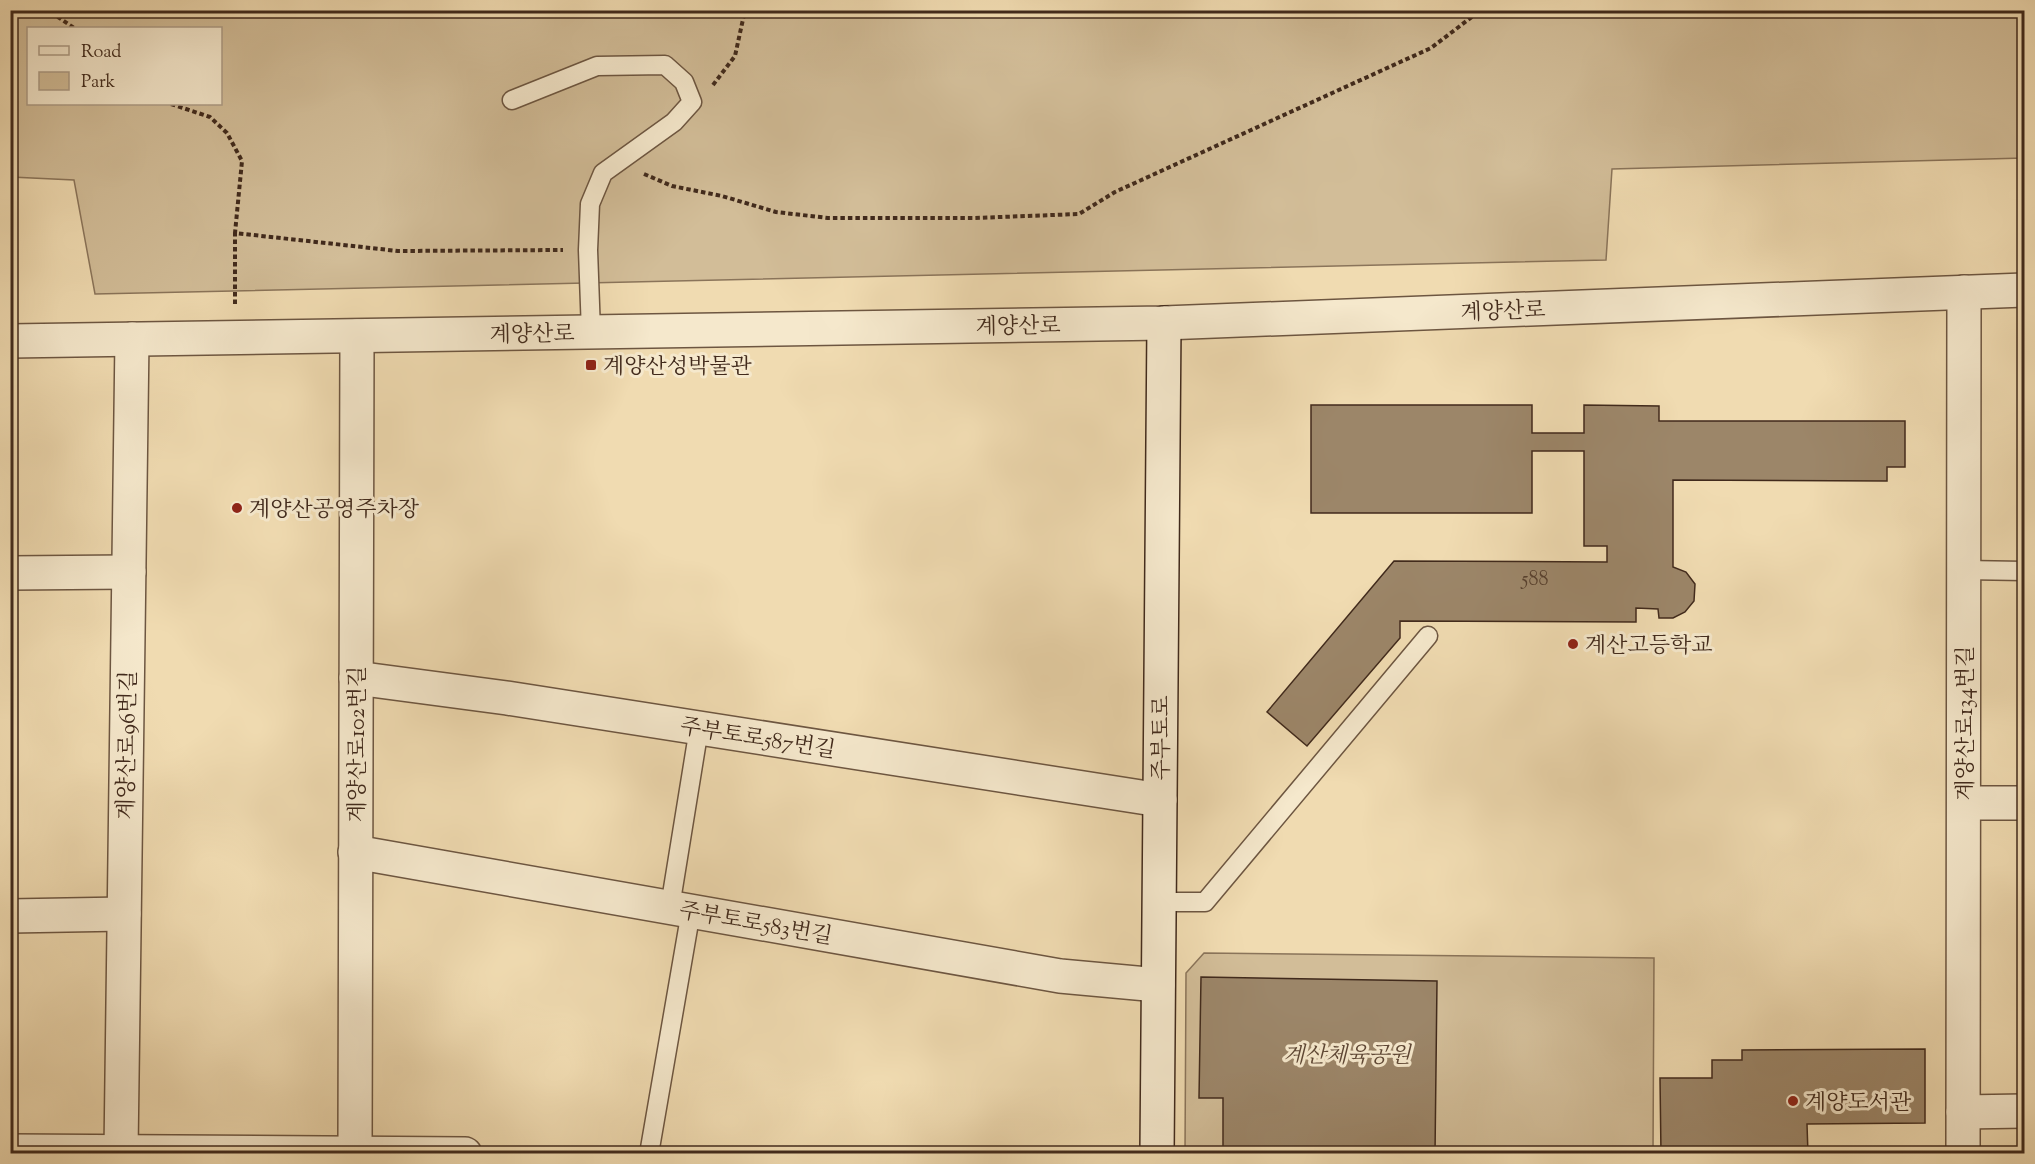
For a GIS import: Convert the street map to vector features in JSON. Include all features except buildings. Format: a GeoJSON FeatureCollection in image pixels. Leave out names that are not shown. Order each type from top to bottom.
{"type":"FeatureCollection","features":[{"type":"Feature","properties":{"kind":"street","name":"계양산로"},"geometry":{"type":"LineString","coordinates":[[10,341],[1164,323],[2025,290]]}},
{"type":"Feature","properties":{"kind":"street","name":"계양산로134번길"},"geometry":{"type":"LineString","coordinates":[[1963,1154],[1965,292]]}},
{"type":"Feature","properties":{"kind":"street","name":"주부토로"},"geometry":{"type":"LineString","coordinates":[[1157,1154],[1164,323]]}},
{"type":"Feature","properties":{"kind":"street","name":"계양산로102번길"},"geometry":{"type":"LineString","coordinates":[[355,1153],[357,336]]}},
{"type":"Feature","properties":{"kind":"street","name":"계양산로96번길"},"geometry":{"type":"LineString","coordinates":[[121,1151],[132,339]]}},
{"type":"Feature","properties":{"kind":"street"},"geometry":{"type":"LineString","coordinates":[[10,573],[129,572]]}},
{"type":"Feature","properties":{"kind":"street","name":"주부토로587번길"},"geometry":{"type":"LineString","coordinates":[[356,678],[507,698],[1160,800]]}},
{"type":"Feature","properties":{"kind":"street"},"geometry":{"type":"LineString","coordinates":[[1964,803],[2025,803]]}},
{"type":"Feature","properties":{"kind":"street","name":"주부토로583번길"},"geometry":{"type":"LineString","coordinates":[[355,852],[1060,976],[1158,985]]}},
{"type":"Feature","properties":{"kind":"street"},"geometry":{"type":"LineString","coordinates":[[10,916],[124,914]]}},
{"type":"Feature","properties":{"kind":"street"},"geometry":{"type":"LineString","coordinates":[[1963,1112],[2025,1111]]}},
{"type":"Feature","properties":{"kind":"street"},"geometry":{"type":"LineString","coordinates":[[10,1151],[465,1154]]}},
{"type":"Feature","properties":{"kind":"lane"},"geometry":{"type":"LineString","coordinates":[[512,100],[597,66],[665,65],[684,82],[692,102],[674,122],[603,173],[590,204],[588,250],[591,332]]}},
{"type":"Feature","properties":{"kind":"lane"},"geometry":{"type":"LineString","coordinates":[[1964,570],[2025,571]]}},
{"type":"Feature","properties":{"kind":"lane"},"geometry":{"type":"LineString","coordinates":[[1159,902],[1205,902],[1428,636]]}},
{"type":"Feature","properties":{"kind":"lane"},"geometry":{"type":"LineString","coordinates":[[649,1154],[680,909],[699,728]]}},
{"type":"Feature","properties":{"kind":"path"},"geometry":{"type":"LineString","coordinates":[[44,10],[73,27]]}},
{"type":"Feature","properties":{"kind":"path"},"geometry":{"type":"LineString","coordinates":[[692,102],[711,87],[735,56],[746,10]]}},
{"type":"Feature","properties":{"kind":"path"},"geometry":{"type":"LineString","coordinates":[[603,173],[642,174],[672,186],[722,196],[776,212],[828,218],[975,218],[1079,214],[1114,192],[1431,48],[1481,10]]}},
{"type":"Feature","properties":{"kind":"path"},"geometry":{"type":"LineString","coordinates":[[174,105],[210,117],[227,133],[242,161],[235,233],[235,338]]}},
{"type":"Feature","properties":{"kind":"path"},"geometry":{"type":"LineString","coordinates":[[235,233],[398,252],[588,250]]}},
{"type":"Feature","properties":{"kind":"green space"},"geometry":{"type":"Polygon","coordinates":[[[11,11],[2024,11],[2024,158],[1612,169],[1606,260],[95,294],[74,180],[11,177],[11,11]]]}},
{"type":"Feature","properties":{"kind":"green space","name":"계산체육공원"},"geometry":{"type":"Polygon","coordinates":[[[1204,953],[1654,958],[1653,1153],[1185,1154],[1186,973],[1204,953]]]}},
{"type":"Feature","properties":{"kind":"place","name":"계양산성박물관"},"geometry":{"type":"Point","coordinates":[591,365]}},
{"type":"Feature","properties":{"kind":"place","name":"계양산공영주차장"},"geometry":{"type":"Point","coordinates":[237,508]}},
{"type":"Feature","properties":{"kind":"place","name":"계산고등학교"},"geometry":{"type":"Point","coordinates":[1573,644]}},
{"type":"Feature","properties":{"kind":"place","name":"계양도서관"},"geometry":{"type":"Point","coordinates":[1793,1101]}}]}
